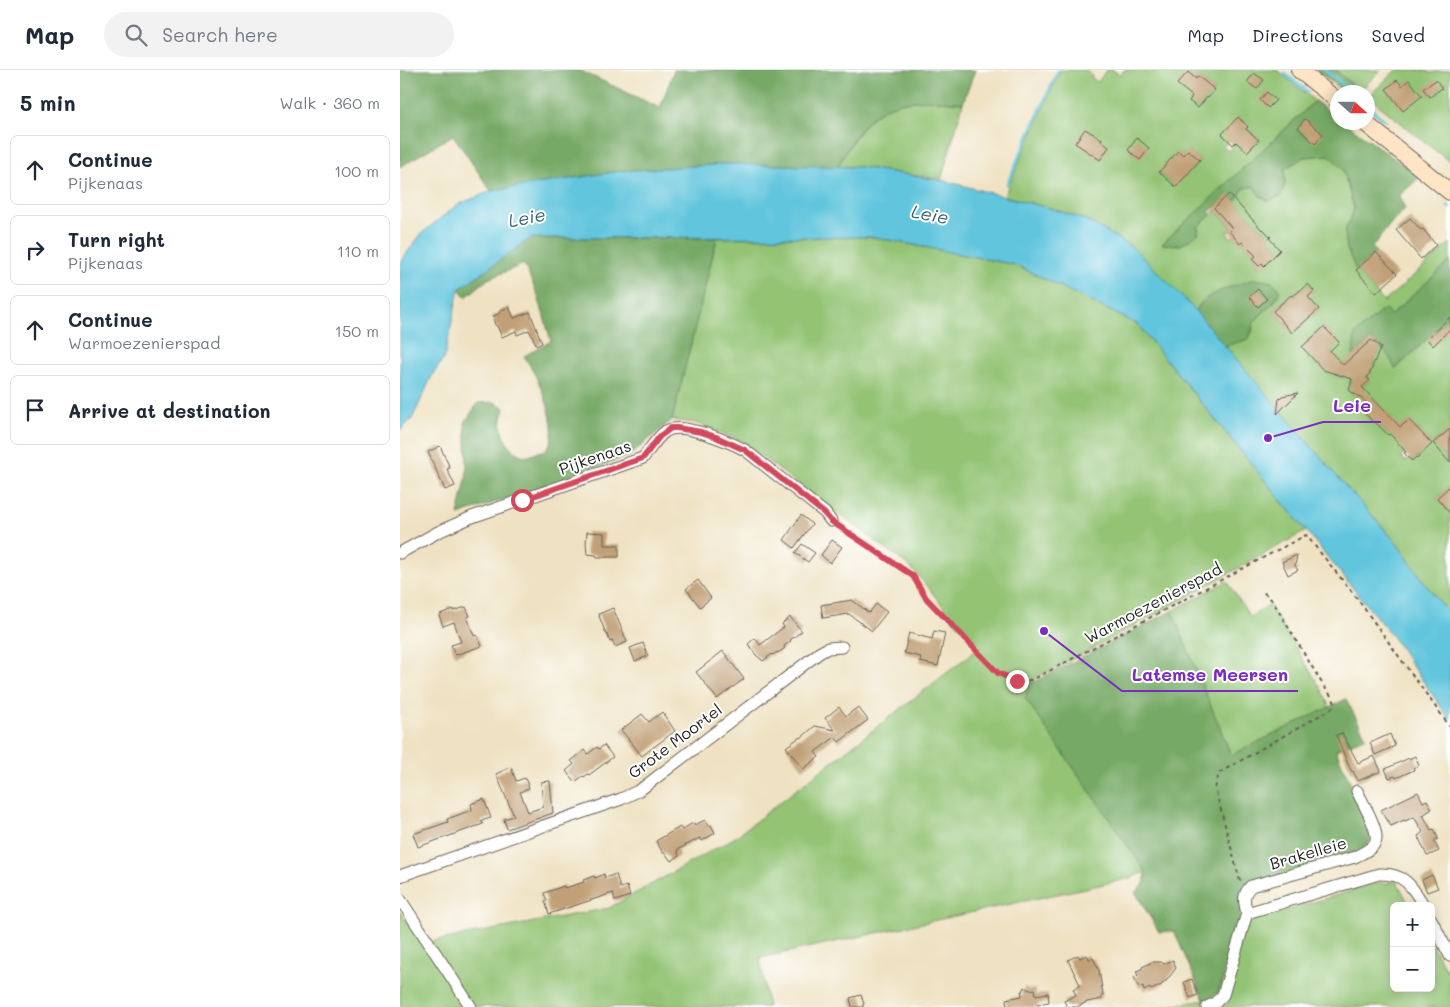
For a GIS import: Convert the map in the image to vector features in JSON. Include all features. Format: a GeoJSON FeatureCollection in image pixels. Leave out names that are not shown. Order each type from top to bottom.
{"type":"FeatureCollection","features":[{"type":"Feature","properties":{"kind":"main road"},"geometry":{"type":"LineString","coordinates":[[1299,70],[1330,95]]}},
{"type":"Feature","properties":{"kind":"main road"},"geometry":{"type":"LineString","coordinates":[[1374,130],[1450,192]]}},
{"type":"Feature","properties":{"kind":"street","name":"Pijkenaas"},"geometry":{"type":"LineString","coordinates":[[400,553],[438,532],[472,517],[643,458],[660,436],[671,428],[701,432],[745,450],[824,513],[831,521]]}},
{"type":"Feature","properties":{"kind":"street","name":"Grote Moortel"},"geometry":{"type":"LineString","coordinates":[[400,876],[621,799],[640,790],[819,652],[828,648],[842,647]]}},
{"type":"Feature","properties":{"kind":"street","name":"Brakelleie"},"geometry":{"type":"LineString","coordinates":[[1244,895],[1251,886],[1355,857],[1368,850],[1375,843],[1377,833],[1357,791]]}},
{"type":"Feature","properties":{"kind":"street"},"geometry":{"type":"LineString","coordinates":[[1247,913],[1379,874],[1394,875],[1407,882],[1421,902]]}},
{"type":"Feature","properties":{"kind":"street"},"geometry":{"type":"LineString","coordinates":[[1207,1007],[1215,1003],[1223,995],[1247,913],[1244,895]]}},
{"type":"Feature","properties":{"kind":"street"},"geometry":{"type":"LineString","coordinates":[[400,899],[471,1007]]}},
{"type":"Feature","properties":{"kind":"street"},"geometry":{"type":"LineString","coordinates":[[1435,927],[1450,956]]}},
{"type":"Feature","properties":{"kind":"path","name":"Warmoezenierspad"},"geometry":{"type":"LineString","coordinates":[[831,521],[913,576],[926,598],[998,673],[1017,681],[1032,680],[1306,535],[1354,593],[1450,727]]}},
{"type":"Feature","properties":{"kind":"path"},"geometry":{"type":"LineString","coordinates":[[1244,895],[1215,788],[1219,773],[1331,709],[1334,703],[1272,600],[1261,590]]}},
{"type":"Feature","properties":{"kind":"green space"},"geometry":{"type":"Polygon","coordinates":[[[400,70],[579,70],[660,108],[674,70],[975,70],[963,103],[907,102],[882,110],[860,130],[837,167],[726,164],[621,171],[491,191],[453,135],[400,167],[400,70]]]}},
{"type":"Feature","properties":{"kind":"green space"},"geometry":{"type":"Polygon","coordinates":[[[1060,70],[1087,70],[1092,75],[1091,77],[1098,82],[1106,70],[1113,70],[1120,75],[1124,70],[1277,70],[1315,101],[1162,244],[1181,245],[1198,234],[1198,227],[1215,210],[1232,228],[1227,233],[1231,238],[1234,236],[1256,256],[1253,259],[1258,266],[1262,263],[1264,265],[1280,250],[1264,229],[1262,230],[1235,201],[1243,189],[1253,186],[1260,196],[1269,201],[1281,196],[1285,184],[1284,169],[1303,157],[1329,155],[1343,169],[1354,209],[1345,232],[1347,249],[1356,270],[1384,302],[1450,243],[1450,261],[1391,316],[1353,356],[1360,360],[1357,366],[1345,363],[1333,373],[1343,377],[1345,375],[1352,377],[1349,390],[1354,394],[1369,381],[1367,378],[1381,347],[1390,356],[1396,369],[1427,339],[1433,345],[1446,333],[1450,337],[1450,429],[1433,443],[1450,463],[1450,486],[1437,498],[1450,513],[1450,614],[1426,585],[1395,541],[1225,346],[1248,339],[1252,333],[1254,322],[1277,299],[1254,279],[1204,299],[1195,311],[1132,247],[1088,221],[1053,209],[1004,196],[1060,70]],[[1198,76],[1187,90],[1193,95],[1189,101],[1198,108],[1215,90],[1198,76]],[[1238,118],[1229,141],[1223,146],[1228,151],[1236,142],[1247,152],[1259,140],[1246,129],[1249,125],[1238,118]],[[1188,150],[1159,172],[1175,187],[1200,160],[1188,150]],[[1308,284],[1293,296],[1291,295],[1273,311],[1292,333],[1306,321],[1300,314],[1305,310],[1311,317],[1319,310],[1312,301],[1302,302],[1314,291],[1308,284]],[[1324,327],[1302,347],[1335,356],[1330,351],[1338,342],[1324,327]],[[1371,398],[1360,408],[1373,423],[1375,422],[1388,435],[1397,427],[1391,420],[1392,418],[1371,398]],[[1417,428],[1409,435],[1406,452],[1401,457],[1405,462],[1409,459],[1412,461],[1431,443],[1417,428]]]}},
{"type":"Feature","properties":{"kind":"green space"},"geometry":{"type":"Polygon","coordinates":[[[1316,70],[1335,70],[1353,85],[1336,85],[1316,70]]]}},
{"type":"Feature","properties":{"kind":"green space"},"geometry":{"type":"Polygon","coordinates":[[[1335,70],[1381,70],[1366,85],[1353,85],[1335,70]]]}},
{"type":"Feature","properties":{"kind":"green space"},"geometry":{"type":"Polygon","coordinates":[[[1396,70],[1424,70],[1430,73],[1450,70],[1450,162],[1375,103],[1375,90],[1396,70]]]}},
{"type":"Feature","properties":{"kind":"green space"},"geometry":{"type":"Polygon","coordinates":[[[927,100],[963,103],[941,180],[860,167],[837,167],[860,131],[883,110],[910,101],[927,100]]]}},
{"type":"Feature","properties":{"kind":"green space"},"geometry":{"type":"Polygon","coordinates":[[[1315,101],[1330,112],[1330,130],[1355,130],[1420,177],[1399,196],[1405,209],[1372,247],[1376,252],[1356,270],[1347,249],[1345,232],[1354,209],[1343,169],[1329,155],[1304,157],[1285,169],[1285,184],[1281,195],[1269,201],[1260,196],[1253,186],[1243,189],[1235,201],[1229,195],[1209,212],[1211,215],[1198,227],[1198,234],[1181,245],[1162,244],[1315,101]]]}},
{"type":"Feature","properties":{"kind":"green space"},"geometry":{"type":"Polygon","coordinates":[[[873,237],[1016,265],[1137,324],[1306,531],[1032,680],[1146,872],[1127,879],[760,958],[768,1007],[400,1007],[400,912],[423,943],[609,908],[734,838],[980,647],[950,616],[908,565],[740,440],[696,423],[672,420],[717,238],[873,237]]]}},
{"type":"Feature","properties":{"kind":"green space"},"geometry":{"type":"Polygon","coordinates":[[[531,238],[717,238],[672,420],[630,455],[458,515],[466,480],[465,422],[478,403],[494,402],[505,408],[501,428],[507,443],[516,452],[528,456],[546,449],[551,441],[551,417],[547,402],[524,356],[551,341],[538,296],[524,264],[488,279],[466,297],[459,289],[531,238]]]}},
{"type":"Feature","properties":{"kind":"green space"},"geometry":{"type":"Polygon","coordinates":[[[1450,261],[1450,317],[1395,369],[1386,352],[1371,340],[1353,356],[1355,334],[1384,309],[1391,315],[1450,261]]]}},
{"type":"Feature","properties":{"kind":"green space"},"geometry":{"type":"Polygon","coordinates":[[[1254,279],[1273,282],[1280,290],[1278,295],[1255,321],[1248,339],[1225,346],[1195,311],[1215,293],[1254,279]]]}},
{"type":"Feature","properties":{"kind":"green space"},"geometry":{"type":"Polygon","coordinates":[[[1227,581],[1250,617],[1269,605],[1321,688],[1330,708],[1231,756],[1172,611],[1227,581]]]}},
{"type":"Feature","properties":{"kind":"green space"},"geometry":{"type":"Polygon","coordinates":[[[1172,611],[1231,755],[1346,699],[1366,737],[1336,750],[1372,832],[1369,843],[1355,854],[1246,886],[1240,892],[1241,914],[1218,992],[1204,1000],[1174,931],[1159,932],[1135,892],[1144,884],[1146,872],[1025,698],[1030,684],[1172,611]]]}},
{"type":"Feature","properties":{"kind":"green space"},"geometry":{"type":"Polygon","coordinates":[[[1396,880],[1408,902],[1390,902],[1390,992],[1435,992],[1435,951],[1446,970],[1450,968],[1450,1007],[1161,1007],[1204,1000],[1218,992],[1246,926],[1254,920],[1377,883],[1387,883],[1396,880]]]}},
{"type":"Feature","properties":{"kind":"water","name":"Leie"},"geometry":{"type":"Polygon","coordinates":[[[726,164],[860,167],[941,180],[1053,209],[1088,221],[1132,247],[1185,299],[1395,541],[1426,585],[1450,614],[1450,720],[1392,636],[1137,324],[1016,265],[873,237],[531,238],[459,289],[444,359],[433,374],[412,419],[400,431],[400,265],[422,233],[457,205],[491,191],[621,171],[726,164]]]}},
{"type":"Feature","properties":{"kind":"building"},"geometry":{"type":"Polygon","coordinates":[[[1188,72],[1196,79],[1198,76],[1215,90],[1198,108],[1189,101],[1192,96],[1177,84],[1188,72]]]}},
{"type":"Feature","properties":{"kind":"building"},"geometry":{"type":"Polygon","coordinates":[[[1254,73],[1264,80],[1257,89],[1247,82],[1254,73]]]}},
{"type":"Feature","properties":{"kind":"building"},"geometry":{"type":"Polygon","coordinates":[[[1397,80],[1402,86],[1409,80],[1422,96],[1403,111],[1386,89],[1397,80]]]}},
{"type":"Feature","properties":{"kind":"building"},"geometry":{"type":"Polygon","coordinates":[[[1436,80],[1442,88],[1430,97],[1423,89],[1436,80]]]}},
{"type":"Feature","properties":{"kind":"building"},"geometry":{"type":"Polygon","coordinates":[[[1267,92],[1276,100],[1268,108],[1260,100],[1267,92]]]}},
{"type":"Feature","properties":{"kind":"building"},"geometry":{"type":"Polygon","coordinates":[[[1238,117],[1248,127],[1246,129],[1259,140],[1247,152],[1236,142],[1233,145],[1222,134],[1238,117]]]}},
{"type":"Feature","properties":{"kind":"building"},"geometry":{"type":"Polygon","coordinates":[[[1305,119],[1323,134],[1315,144],[1298,128],[1305,119]]]}},
{"type":"Feature","properties":{"kind":"building"},"geometry":{"type":"Polygon","coordinates":[[[1085,129],[1102,139],[1101,141],[1109,147],[1100,160],[1075,143],[1085,129]]]}},
{"type":"Feature","properties":{"kind":"building"},"geometry":{"type":"Polygon","coordinates":[[[1137,138],[1149,148],[1140,160],[1128,150],[1137,138]]]}},
{"type":"Feature","properties":{"kind":"building"},"geometry":{"type":"Polygon","coordinates":[[[1188,150],[1200,160],[1176,187],[1159,172],[1178,151],[1183,155],[1188,150]]]}},
{"type":"Feature","properties":{"kind":"building"},"geometry":{"type":"Polygon","coordinates":[[[1229,194],[1262,230],[1271,237],[1269,238],[1280,250],[1264,266],[1262,263],[1259,266],[1252,259],[1256,256],[1242,242],[1240,244],[1229,231],[1232,228],[1214,208],[1229,194]]]}},
{"type":"Feature","properties":{"kind":"building"},"geometry":{"type":"Polygon","coordinates":[[[1410,218],[1421,230],[1423,229],[1436,245],[1421,259],[1396,230],[1410,218]]]}},
{"type":"Feature","properties":{"kind":"building"},"geometry":{"type":"Polygon","coordinates":[[[1376,252],[1397,274],[1376,293],[1356,270],[1376,252]]]}},
{"type":"Feature","properties":{"kind":"building"},"geometry":{"type":"Polygon","coordinates":[[[1308,284],[1314,291],[1308,297],[1319,309],[1292,333],[1273,311],[1291,295],[1293,296],[1308,284]]]}},
{"type":"Feature","properties":{"kind":"building"},"geometry":{"type":"Polygon","coordinates":[[[1258,289],[1267,299],[1258,307],[1249,297],[1258,289]]]}},
{"type":"Feature","properties":{"kind":"building"},"geometry":{"type":"Polygon","coordinates":[[[509,307],[514,318],[530,312],[542,343],[537,346],[529,330],[517,335],[516,331],[502,337],[495,325],[493,316],[509,307]]]}},
{"type":"Feature","properties":{"kind":"building"},"geometry":{"type":"Polygon","coordinates":[[[1450,317],[1450,329],[1433,346],[1427,339],[1450,317]]]}},
{"type":"Feature","properties":{"kind":"building"},"geometry":{"type":"Polygon","coordinates":[[[1324,327],[1339,342],[1330,351],[1343,365],[1371,340],[1381,347],[1367,378],[1370,380],[1362,387],[1400,427],[1409,420],[1432,444],[1417,458],[1412,461],[1390,434],[1388,435],[1374,423],[1360,408],[1366,402],[1349,390],[1352,379],[1323,370],[1302,347],[1324,327]]]}},
{"type":"Feature","properties":{"kind":"building"},"geometry":{"type":"Polygon","coordinates":[[[1298,393],[1277,414],[1279,399],[1282,396],[1298,393]]]}},
{"type":"Feature","properties":{"kind":"building"},"geometry":{"type":"Polygon","coordinates":[[[1450,429],[1450,463],[1433,443],[1450,429]]]}},
{"type":"Feature","properties":{"kind":"building"},"geometry":{"type":"Polygon","coordinates":[[[440,446],[450,468],[447,469],[455,486],[445,490],[428,452],[440,446]]]}},
{"type":"Feature","properties":{"kind":"building"},"geometry":{"type":"Polygon","coordinates":[[[1450,486],[1450,513],[1437,498],[1450,486]]]}},
{"type":"Feature","properties":{"kind":"building"},"geometry":{"type":"Polygon","coordinates":[[[801,515],[812,524],[794,548],[784,540],[801,515]]]}},
{"type":"Feature","properties":{"kind":"building"},"geometry":{"type":"Polygon","coordinates":[[[587,532],[604,533],[604,545],[619,545],[619,557],[597,557],[596,555],[587,554],[587,532]]]}},
{"type":"Feature","properties":{"kind":"building"},"geometry":{"type":"Polygon","coordinates":[[[832,540],[842,547],[830,563],[821,555],[832,540]]]}},
{"type":"Feature","properties":{"kind":"building"},"geometry":{"type":"Polygon","coordinates":[[[802,544],[815,553],[808,562],[795,553],[802,544]]]}},
{"type":"Feature","properties":{"kind":"building"},"geometry":{"type":"Polygon","coordinates":[[[1297,555],[1295,566],[1298,570],[1288,575],[1282,562],[1297,555]]]}},
{"type":"Feature","properties":{"kind":"building"},"geometry":{"type":"Polygon","coordinates":[[[698,580],[711,598],[700,607],[686,589],[698,580]]]}},
{"type":"Feature","properties":{"kind":"building"},"geometry":{"type":"Polygon","coordinates":[[[852,600],[869,613],[876,604],[887,612],[872,631],[849,614],[823,618],[821,605],[852,600]]]}},
{"type":"Feature","properties":{"kind":"building"},"geometry":{"type":"Polygon","coordinates":[[[466,607],[470,616],[467,617],[474,636],[477,635],[482,646],[455,655],[451,645],[461,642],[454,622],[443,626],[439,615],[453,609],[453,611],[466,607]]]}},
{"type":"Feature","properties":{"kind":"building"},"geometry":{"type":"Polygon","coordinates":[[[613,608],[627,642],[615,647],[612,641],[610,642],[599,616],[599,614],[613,608]]]}},
{"type":"Feature","properties":{"kind":"building"},"geometry":{"type":"Polygon","coordinates":[[[790,617],[802,631],[784,646],[785,648],[763,661],[748,644],[755,638],[760,645],[784,627],[782,624],[790,617]]]}},
{"type":"Feature","properties":{"kind":"building"},"geometry":{"type":"Polygon","coordinates":[[[934,631],[945,633],[938,666],[920,662],[921,657],[904,653],[909,633],[932,639],[934,631]]]}},
{"type":"Feature","properties":{"kind":"building"},"geometry":{"type":"Polygon","coordinates":[[[643,643],[648,656],[635,661],[630,648],[643,643]]]}},
{"type":"Feature","properties":{"kind":"building"},"geometry":{"type":"Polygon","coordinates":[[[723,651],[744,679],[717,699],[696,672],[723,651]]]}},
{"type":"Feature","properties":{"kind":"building"},"geometry":{"type":"Polygon","coordinates":[[[839,707],[846,716],[858,707],[868,720],[839,742],[835,737],[815,752],[819,757],[803,769],[786,747],[801,738],[815,726],[835,730],[825,718],[839,707]]]}},
{"type":"Feature","properties":{"kind":"building"},"geometry":{"type":"Polygon","coordinates":[[[662,712],[675,731],[642,756],[621,730],[642,714],[649,722],[662,712]]]}},
{"type":"Feature","properties":{"kind":"building"},"geometry":{"type":"Polygon","coordinates":[[[1342,733],[1358,763],[1374,756],[1381,771],[1358,781],[1348,764],[1336,735],[1342,733]]]}},
{"type":"Feature","properties":{"kind":"building"},"geometry":{"type":"Polygon","coordinates":[[[1390,734],[1395,746],[1375,755],[1370,743],[1390,734]]]}},
{"type":"Feature","properties":{"kind":"building"},"geometry":{"type":"Polygon","coordinates":[[[604,745],[613,757],[589,775],[583,776],[575,782],[566,771],[574,764],[571,761],[585,750],[588,754],[597,747],[599,749],[604,745]]]}},
{"type":"Feature","properties":{"kind":"building"},"geometry":{"type":"Polygon","coordinates":[[[1415,756],[1419,765],[1413,768],[1414,770],[1396,778],[1395,776],[1389,778],[1385,769],[1415,756]]]}},
{"type":"Feature","properties":{"kind":"building"},"geometry":{"type":"Polygon","coordinates":[[[511,767],[516,781],[525,778],[529,788],[520,792],[528,812],[543,807],[541,782],[550,781],[553,813],[507,829],[504,819],[514,816],[496,774],[511,767]]]}},
{"type":"Feature","properties":{"kind":"building"},"geometry":{"type":"Polygon","coordinates":[[[1418,792],[1423,802],[1427,800],[1432,809],[1423,815],[1431,830],[1434,829],[1438,839],[1434,841],[1439,851],[1427,856],[1418,836],[1423,832],[1414,817],[1391,826],[1381,810],[1418,792]]]}},
{"type":"Feature","properties":{"kind":"building"},"geometry":{"type":"Polygon","coordinates":[[[484,799],[491,818],[481,821],[483,824],[418,847],[413,834],[448,822],[447,819],[472,810],[471,804],[484,799]]]}},
{"type":"Feature","properties":{"kind":"building"},"geometry":{"type":"Polygon","coordinates":[[[705,820],[709,826],[711,825],[715,833],[702,841],[700,838],[677,850],[679,856],[671,861],[663,853],[656,841],[680,827],[682,830],[691,824],[694,823],[695,825],[705,820]]]}},
{"type":"Feature","properties":{"kind":"building"},"geometry":{"type":"Polygon","coordinates":[[[604,874],[605,878],[616,874],[620,888],[627,886],[630,896],[615,901],[613,893],[549,914],[544,893],[584,882],[583,880],[604,874]]]}},
{"type":"Feature","properties":{"kind":"building"},"geometry":{"type":"Polygon","coordinates":[[[1432,875],[1438,888],[1427,892],[1422,880],[1432,875]]]}},
{"type":"Feature","properties":{"kind":"building"},"geometry":{"type":"Polygon","coordinates":[[[1078,955],[1080,958],[1087,955],[1090,960],[1093,958],[1099,970],[1103,995],[1102,999],[1087,1002],[1077,1007],[1067,1007],[1064,1001],[1076,995],[1073,989],[1080,985],[1068,960],[1078,955]]]}},
{"type":"Feature","properties":{"kind":"building"},"geometry":{"type":"Polygon","coordinates":[[[1173,960],[1176,968],[1160,986],[1144,991],[1143,986],[1139,988],[1134,977],[1138,976],[1136,971],[1152,962],[1164,964],[1173,960]]]}},
{"type":"Feature","properties":{"kind":"building"},"geometry":{"type":"Polygon","coordinates":[[[1192,979],[1198,995],[1190,998],[1184,982],[1192,979]]]}},
{"type":"Feature","properties":{"kind":"building"},"geometry":{"type":"Polygon","coordinates":[[[1025,987],[1029,990],[1035,989],[1036,995],[1048,993],[1049,1002],[1038,1004],[1038,1007],[1007,1007],[1006,999],[1022,996],[1021,991],[1025,987]]]}},
{"type":"Feature","properties":{"kind":"building"},"geometry":{"type":"Polygon","coordinates":[[[861,995],[863,1007],[852,1007],[850,998],[861,995]]]}},
{"type":"Feature","properties":{"kind":"waterway"},"geometry":{"type":"LineString","coordinates":[[1007,184],[1058,70]]}},
{"type":"Feature","properties":{"kind":"waterway"},"geometry":{"type":"LineString","coordinates":[[1325,70],[1343,85]]}},
{"type":"Feature","properties":{"kind":"waterway"},"geometry":{"type":"LineString","coordinates":[[1285,74],[1308,92]]}},
{"type":"Feature","properties":{"kind":"waterway"},"geometry":{"type":"LineString","coordinates":[[1375,112],[1386,121]]}},
{"type":"Feature","properties":{"kind":"place","name":"Leie"},"geometry":{"type":"Point","coordinates":[1268,438]}},
{"type":"Feature","properties":{"kind":"place","name":"Latemse Meersen"},"geometry":{"type":"Point","coordinates":[1044,631]}},
{"type":"Feature","properties":{"kind":"route"},"geometry":{"type":"LineString","coordinates":[[522,500],[643,458],[660,436],[671,428],[686,429],[716,437],[745,450],[824,513],[831,521],[913,576],[926,598],[998,673],[1017,681]]}}]}
